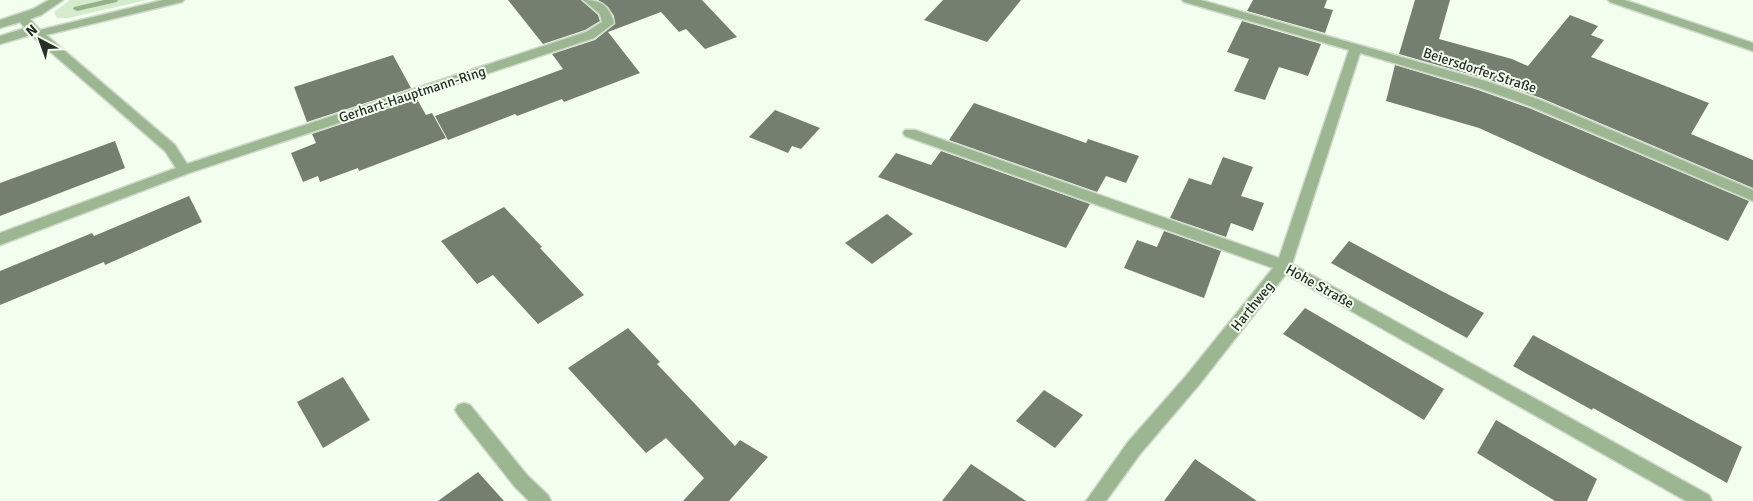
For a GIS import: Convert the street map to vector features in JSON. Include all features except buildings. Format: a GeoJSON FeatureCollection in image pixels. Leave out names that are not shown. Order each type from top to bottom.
{"type":"FeatureCollection","features":[{"type":"Feature","properties":{"kind":"street"},"geometry":{"type":"LineString","coordinates":[[0,24],[37,12],[57,0]]}},
{"type":"Feature","properties":{"kind":"street"},"geometry":{"type":"LineString","coordinates":[[0,40],[178,0]]}},
{"type":"Feature","properties":{"kind":"street","name":"Gerhart-Hauptmann-Ring"},"geometry":{"type":"LineString","coordinates":[[0,239],[184,170],[590,35],[608,24],[606,13],[589,0]]}},
{"type":"Feature","properties":{"kind":"street","name":"Beiersdorfer Straße"},"geometry":{"type":"LineString","coordinates":[[1188,0],[1484,84],[1535,103],[1753,196]]}},
{"type":"Feature","properties":{"kind":"street"},"geometry":{"type":"LineString","coordinates":[[1614,0],[1753,47]]}},
{"type":"Feature","properties":{"kind":"street"},"geometry":{"type":"LineString","coordinates":[[22,18],[35,32],[170,148],[184,170]]}},
{"type":"Feature","properties":{"kind":"street","name":"Harthweg"},"geometry":{"type":"LineString","coordinates":[[1095,501],[1134,448],[1192,381],[1284,266],[1356,47]]}},
{"type":"Feature","properties":{"kind":"street","name":"Hohe Straße"},"geometry":{"type":"LineString","coordinates":[[910,133],[1284,266],[1703,501]]}},
{"type":"Feature","properties":{"kind":"street"},"geometry":{"type":"LineString","coordinates":[[464,410],[521,481],[542,501]]}},
{"type":"Feature","properties":{"kind":"green space"},"geometry":{"type":"Polygon","coordinates":[[[70,0],[147,0],[68,18],[57,18],[54,12],[70,0]]]}},
{"type":"Feature","properties":{"kind":"waterway"},"geometry":{"type":"LineString","coordinates":[[77,9],[114,0]]}}]}
